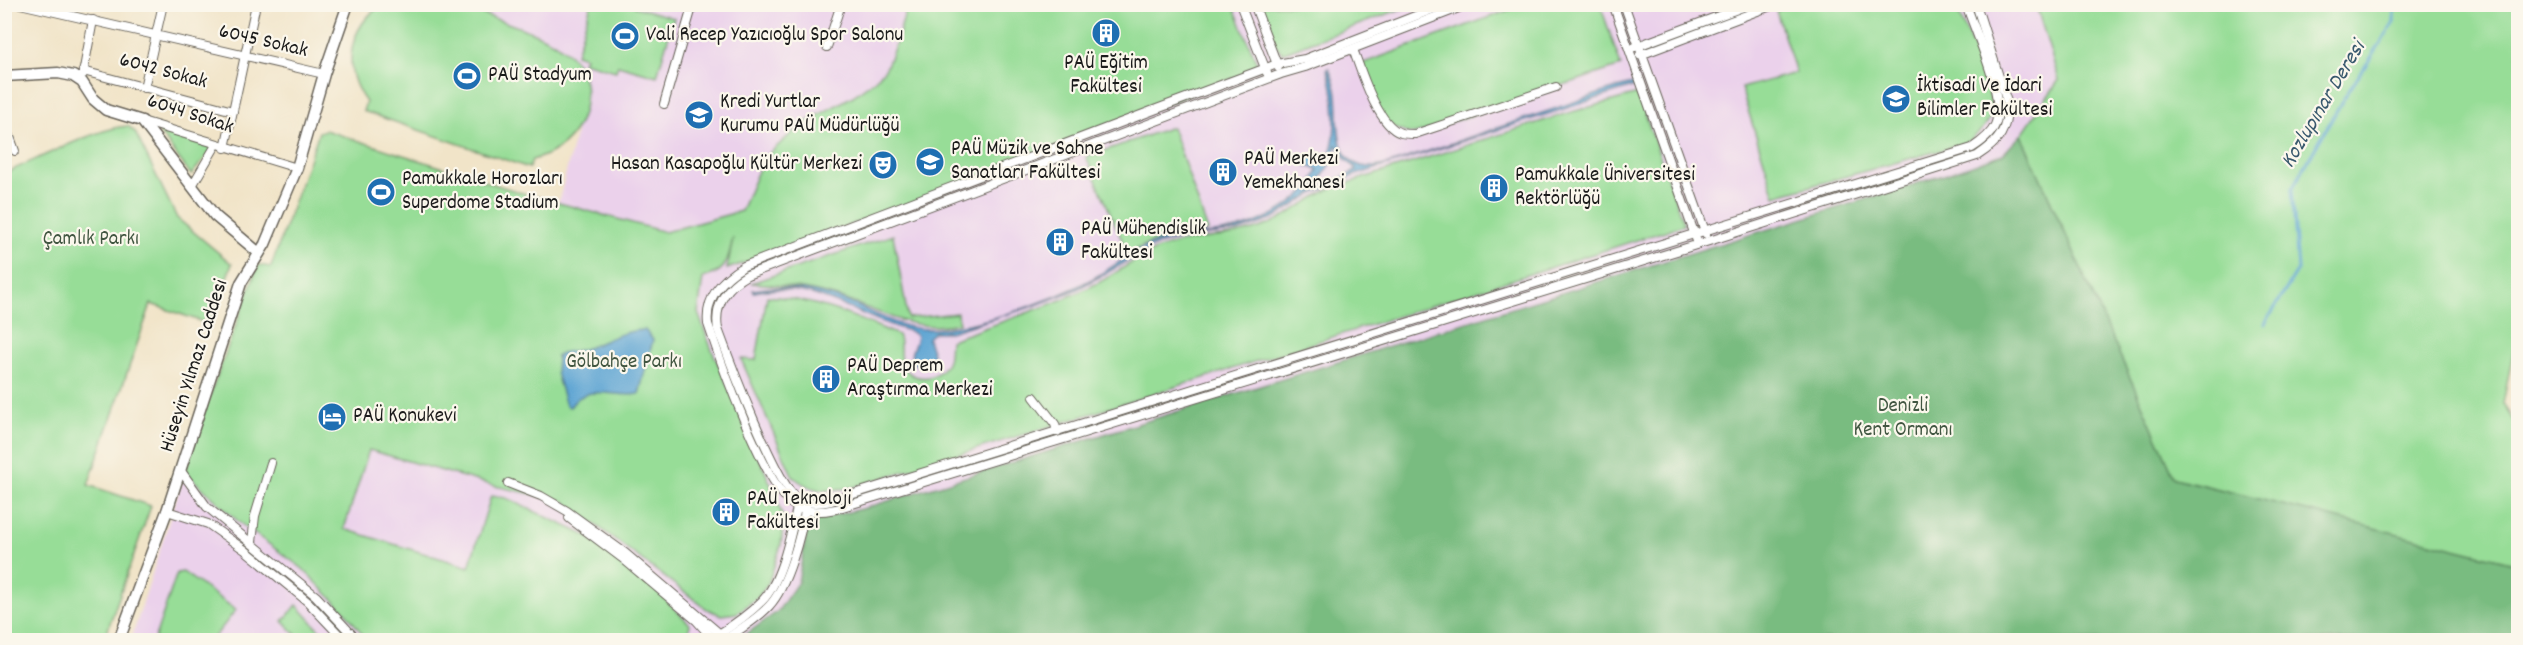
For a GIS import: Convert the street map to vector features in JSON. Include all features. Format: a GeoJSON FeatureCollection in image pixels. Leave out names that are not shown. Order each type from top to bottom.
{"type":"FeatureCollection","features":[{"type":"Feature","properties":{"kind":"street","name":"6045 Sokak"},"geometry":{"type":"LineString","coordinates":[[20,4],[65,9],[93,20],[243,57],[324,74]]}},
{"type":"Feature","properties":{"kind":"street"},"geometry":{"type":"LineString","coordinates":[[144,88],[163,4]]}},
{"type":"Feature","properties":{"kind":"street"},"geometry":{"type":"LineString","coordinates":[[225,148],[256,4]]}},
{"type":"Feature","properties":{"kind":"street","name":"Hüseyin Yılmaz Caddesi"},"geometry":{"type":"LineString","coordinates":[[119,640],[167,511],[241,283],[266,244],[297,168],[324,74],[348,4]]}},
{"type":"Feature","properties":{"kind":"street"},"geometry":{"type":"LineString","coordinates":[[664,104],[693,4]]}},
{"type":"Feature","properties":{"kind":"street"},"geometry":{"type":"LineString","coordinates":[[826,47],[841,4]]}},
{"type":"Feature","properties":{"kind":"street"},"geometry":{"type":"LineString","coordinates":[[1240,4],[1269,78]]}},
{"type":"Feature","properties":{"kind":"street"},"geometry":{"type":"LineString","coordinates":[[1254,4],[1281,74]]}},
{"type":"Feature","properties":{"kind":"street"},"geometry":{"type":"LineString","coordinates":[[1446,4],[1305,59],[1277,64],[744,266],[727,276],[710,301],[707,312],[708,324],[743,416],[779,492],[802,505],[836,510],[1977,156],[1992,146],[2002,135],[2008,118],[2007,102],[1976,4]]}},
{"type":"Feature","properties":{"kind":"street"},"geometry":{"type":"LineString","coordinates":[[802,505],[785,485],[750,412],[718,330],[716,316],[719,304],[735,282],[747,275],[1469,4]]}},
{"type":"Feature","properties":{"kind":"street"},"geometry":{"type":"LineString","coordinates":[[1613,4],[1698,244]]}},
{"type":"Feature","properties":{"kind":"street"},"geometry":{"type":"LineString","coordinates":[[1624,4],[1709,241]]}},
{"type":"Feature","properties":{"kind":"street"},"geometry":{"type":"LineString","coordinates":[[1641,50],[1751,4]]}},
{"type":"Feature","properties":{"kind":"street"},"geometry":{"type":"LineString","coordinates":[[1631,53],[1776,4]]}},
{"type":"Feature","properties":{"kind":"street"},"geometry":{"type":"LineString","coordinates":[[802,505],[831,501],[1972,148],[1986,139],[1995,126],[1999,110],[1997,93],[1966,4]]}},
{"type":"Feature","properties":{"kind":"street"},"geometry":{"type":"LineString","coordinates":[[82,76],[93,20]]}},
{"type":"Feature","properties":{"kind":"street"},"geometry":{"type":"LineString","coordinates":[[1353,49],[1382,117],[1391,127],[1401,133],[1415,134],[1556,87]]}},
{"type":"Feature","properties":{"kind":"street","name":"6042 Sokak"},"geometry":{"type":"LineString","coordinates":[[4,76],[58,74],[82,76],[144,88],[232,111]]}},
{"type":"Feature","properties":{"kind":"street","name":"6044 Sokak"},"geometry":{"type":"LineString","coordinates":[[82,76],[93,99],[106,110],[297,168]]}},
{"type":"Feature","properties":{"kind":"street"},"geometry":{"type":"LineString","coordinates":[[4,120],[15,151]]}},
{"type":"Feature","properties":{"kind":"street"},"geometry":{"type":"LineString","coordinates":[[142,121],[214,216],[259,253]]}},
{"type":"Feature","properties":{"kind":"street"},"geometry":{"type":"LineString","coordinates":[[192,186],[216,145]]}},
{"type":"Feature","properties":{"kind":"street"},"geometry":{"type":"LineString","coordinates":[[934,195],[937,204]]}},
{"type":"Feature","properties":{"kind":"street"},"geometry":{"type":"LineString","coordinates":[[1034,397],[1054,424],[1056,432]]}},
{"type":"Feature","properties":{"kind":"street"},"geometry":{"type":"LineString","coordinates":[[252,542],[255,516],[271,463]]}},
{"type":"Feature","properties":{"kind":"street"},"geometry":{"type":"LineString","coordinates":[[180,471],[207,507],[316,596],[357,640]]}},
{"type":"Feature","properties":{"kind":"street"},"geometry":{"type":"LineString","coordinates":[[508,483],[541,496],[567,511],[626,553],[718,639],[622,558],[562,513],[519,493],[508,483]]}},
{"type":"Feature","properties":{"kind":"street"},"geometry":{"type":"LineString","coordinates":[[718,639],[763,600],[771,588],[802,505]]}},
{"type":"Feature","properties":{"kind":"street"},"geometry":{"type":"LineString","coordinates":[[167,511],[208,524],[245,550],[308,602],[344,640]]}},
{"type":"Feature","properties":{"kind":"shaded area"},"geometry":{"type":"Polygon","coordinates":[[[448,5],[2036,5],[2059,80],[2021,135],[2004,154],[1947,174],[1432,640],[131,640],[206,406],[271,267],[319,132],[325,130],[519,192],[559,201],[585,96],[448,5]]]}},
{"type":"Feature","properties":{"kind":"green space","name":"PAÜ Stadyum"},"geometry":{"type":"Polygon","coordinates":[[[383,4],[457,5],[533,33],[564,49],[575,61],[583,75],[586,92],[583,113],[575,130],[557,149],[532,160],[529,168],[363,111],[366,102],[353,76],[352,49],[362,24],[383,4]]]}},
{"type":"Feature","properties":{"kind":"green space"},"geometry":{"type":"Polygon","coordinates":[[[1600,4],[1621,66],[1415,134],[1403,132],[1385,119],[1373,98],[1361,64],[1523,5],[1600,4]]]}},
{"type":"Feature","properties":{"kind":"green space","name":"Vali Recep Yazıcıoğlu Spor Salonu"},"geometry":{"type":"Polygon","coordinates":[[[591,5],[635,5],[635,7],[674,18],[657,76],[618,65],[616,71],[583,62],[585,57],[576,54],[591,5]]]}},
{"type":"Feature","properties":{"kind":"green space","name":"Gölbahçe Parkı"},"geometry":{"type":"Polygon","coordinates":[[[907,5],[1233,5],[1259,68],[934,195],[727,269],[733,238],[722,269],[703,278],[698,313],[784,520],[781,545],[768,584],[758,597],[737,613],[721,615],[707,609],[564,501],[495,486],[369,450],[344,529],[469,567],[491,496],[506,498],[587,536],[656,590],[690,624],[687,640],[367,640],[346,613],[303,569],[240,523],[185,472],[206,406],[258,265],[271,267],[319,132],[325,130],[519,192],[665,232],[741,211],[763,159],[802,124],[853,96],[875,80],[886,68],[898,38],[907,5]]]}},
{"type":"Feature","properties":{"kind":"green space"},"geometry":{"type":"Polygon","coordinates":[[[1260,5],[1412,5],[1282,53],[1275,44],[1260,5]]]}},
{"type":"Feature","properties":{"kind":"green space"},"geometry":{"type":"Polygon","coordinates":[[[1792,5],[1955,5],[1989,93],[1992,106],[1987,123],[1967,143],[1775,196],[1741,88],[1796,73],[1776,11],[1792,5]]]}},
{"type":"Feature","properties":{"kind":"green space"},"geometry":{"type":"Polygon","coordinates":[[[2036,5],[2518,5],[2518,327],[2503,404],[2518,428],[2518,564],[2175,479],[2021,135],[2059,80],[2036,5]]]}},
{"type":"Feature","properties":{"kind":"green space"},"geometry":{"type":"Polygon","coordinates":[[[1638,94],[1684,225],[1097,412],[853,487],[835,490],[815,489],[793,477],[741,359],[756,360],[767,296],[818,305],[898,335],[900,358],[908,372],[921,377],[934,375],[940,372],[949,358],[950,341],[1081,291],[1139,258],[1166,246],[1256,229],[1276,221],[1332,188],[1568,113],[1638,94]]]}},
{"type":"Feature","properties":{"kind":"green space","name":"Çamlık Parkı"},"geometry":{"type":"Polygon","coordinates":[[[128,126],[135,132],[177,218],[232,264],[209,324],[151,304],[88,485],[151,506],[104,640],[5,640],[5,173],[83,138],[128,126]]]}},
{"type":"Feature","properties":{"kind":"green space"},"geometry":{"type":"Polygon","coordinates":[[[1172,127],[1208,231],[1166,238],[1147,244],[1128,254],[1086,157],[1172,127]]]}},
{"type":"Feature","properties":{"kind":"green space"},"geometry":{"type":"Polygon","coordinates":[[[157,129],[216,145],[191,175],[157,129]]]}},
{"type":"Feature","properties":{"kind":"green space","name":"Denizli Kent Ormanı"},"geometry":{"type":"Polygon","coordinates":[[[2021,135],[2175,478],[2518,564],[2518,640],[738,640],[778,611],[798,582],[808,524],[818,519],[865,508],[1947,174],[2003,154],[2021,135]]]}},
{"type":"Feature","properties":{"kind":"green space"},"geometry":{"type":"Polygon","coordinates":[[[893,235],[908,318],[957,313],[959,323],[926,326],[910,323],[824,293],[751,283],[893,235]]]}},
{"type":"Feature","properties":{"kind":"green space"},"geometry":{"type":"Polygon","coordinates":[[[183,572],[236,610],[212,640],[154,640],[177,573],[183,572]]]}},
{"type":"Feature","properties":{"kind":"green space"},"geometry":{"type":"Polygon","coordinates":[[[297,605],[329,640],[301,640],[283,621],[297,605]]]}},
{"type":"Feature","properties":{"kind":"water"},"geometry":{"type":"Polygon","coordinates":[[[1329,68],[1336,88],[1340,142],[1344,152],[1350,160],[1360,166],[1374,167],[1394,163],[1353,176],[1310,195],[1262,223],[1238,231],[1182,238],[1157,245],[1077,289],[1033,306],[950,332],[934,332],[928,338],[933,358],[923,366],[914,364],[912,360],[917,336],[910,331],[815,295],[795,290],[775,289],[754,292],[753,290],[780,288],[807,291],[821,294],[848,302],[893,322],[928,329],[967,324],[1012,312],[1056,296],[1092,279],[1147,246],[1163,240],[1235,229],[1278,212],[1291,203],[1312,182],[1318,170],[1307,166],[1305,160],[1307,156],[1315,155],[1321,163],[1328,156],[1334,133],[1334,104],[1327,69],[1329,68]],[[1337,145],[1331,164],[1312,191],[1356,171],[1337,145]]]}},
{"type":"Feature","properties":{"kind":"water"},"geometry":{"type":"Polygon","coordinates":[[[1635,83],[1636,86],[1396,162],[1607,91],[1635,83]]]}},
{"type":"Feature","properties":{"kind":"water"},"geometry":{"type":"Polygon","coordinates":[[[645,330],[653,340],[639,394],[593,393],[577,399],[570,407],[566,406],[556,373],[557,356],[628,332],[645,330]]]}},
{"type":"Feature","properties":{"kind":"waterway","name":"Kozlupınar Deresi"},"geometry":{"type":"LineString","coordinates":[[2265,324],[2298,270],[2292,189],[2342,101],[2394,23],[2394,4]]}},
{"type":"Feature","properties":{"kind":"place","name":"PAÜ Eğitim Fakültesi"},"geometry":{"type":"Point","coordinates":[1106,33]}},
{"type":"Feature","properties":{"kind":"place","name":"Vali Recep Yazıcıoğlu Spor Salonu"},"geometry":{"type":"Point","coordinates":[625,36]}},
{"type":"Feature","properties":{"kind":"place","name":"PAÜ Stadyum"},"geometry":{"type":"Point","coordinates":[467,76]}},
{"type":"Feature","properties":{"kind":"place","name":"İktisadi Ve İdari Bilimler Fakültesi"},"geometry":{"type":"Point","coordinates":[1896,99]}},
{"type":"Feature","properties":{"kind":"place","name":"Kredi Yurtlar Kurumu PAÜ Müdürlüğü"},"geometry":{"type":"Point","coordinates":[699,115]}},
{"type":"Feature","properties":{"kind":"place","name":"PAÜ Müzik ve Sahne Sanatları Fakültesi"},"geometry":{"type":"Point","coordinates":[930,162]}},
{"type":"Feature","properties":{"kind":"place","name":"Hasan Kasapoğlu Kültür Merkezi"},"geometry":{"type":"Point","coordinates":[883,165]}},
{"type":"Feature","properties":{"kind":"place","name":"PAÜ Merkezi Yemekhanesi"},"geometry":{"type":"Point","coordinates":[1223,172]}},
{"type":"Feature","properties":{"kind":"place","name":"Pamukkale Üniversitesi Rektörlüğü"},"geometry":{"type":"Point","coordinates":[1494,188]}},
{"type":"Feature","properties":{"kind":"place","name":"Pamukkale Horozları Superdome Stadium"},"geometry":{"type":"Point","coordinates":[381,192]}},
{"type":"Feature","properties":{"kind":"place","name":"PAÜ Mühendislik Fakültesi"},"geometry":{"type":"Point","coordinates":[1060,242]}},
{"type":"Feature","properties":{"kind":"place","name":"PAÜ Deprem Araştırma Merkezi"},"geometry":{"type":"Point","coordinates":[826,379]}},
{"type":"Feature","properties":{"kind":"place","name":"PAÜ Konukevi"},"geometry":{"type":"Point","coordinates":[332,417]}},
{"type":"Feature","properties":{"kind":"place","name":"PAÜ Teknoloji Fakültesi"},"geometry":{"type":"Point","coordinates":[726,512]}}]}
